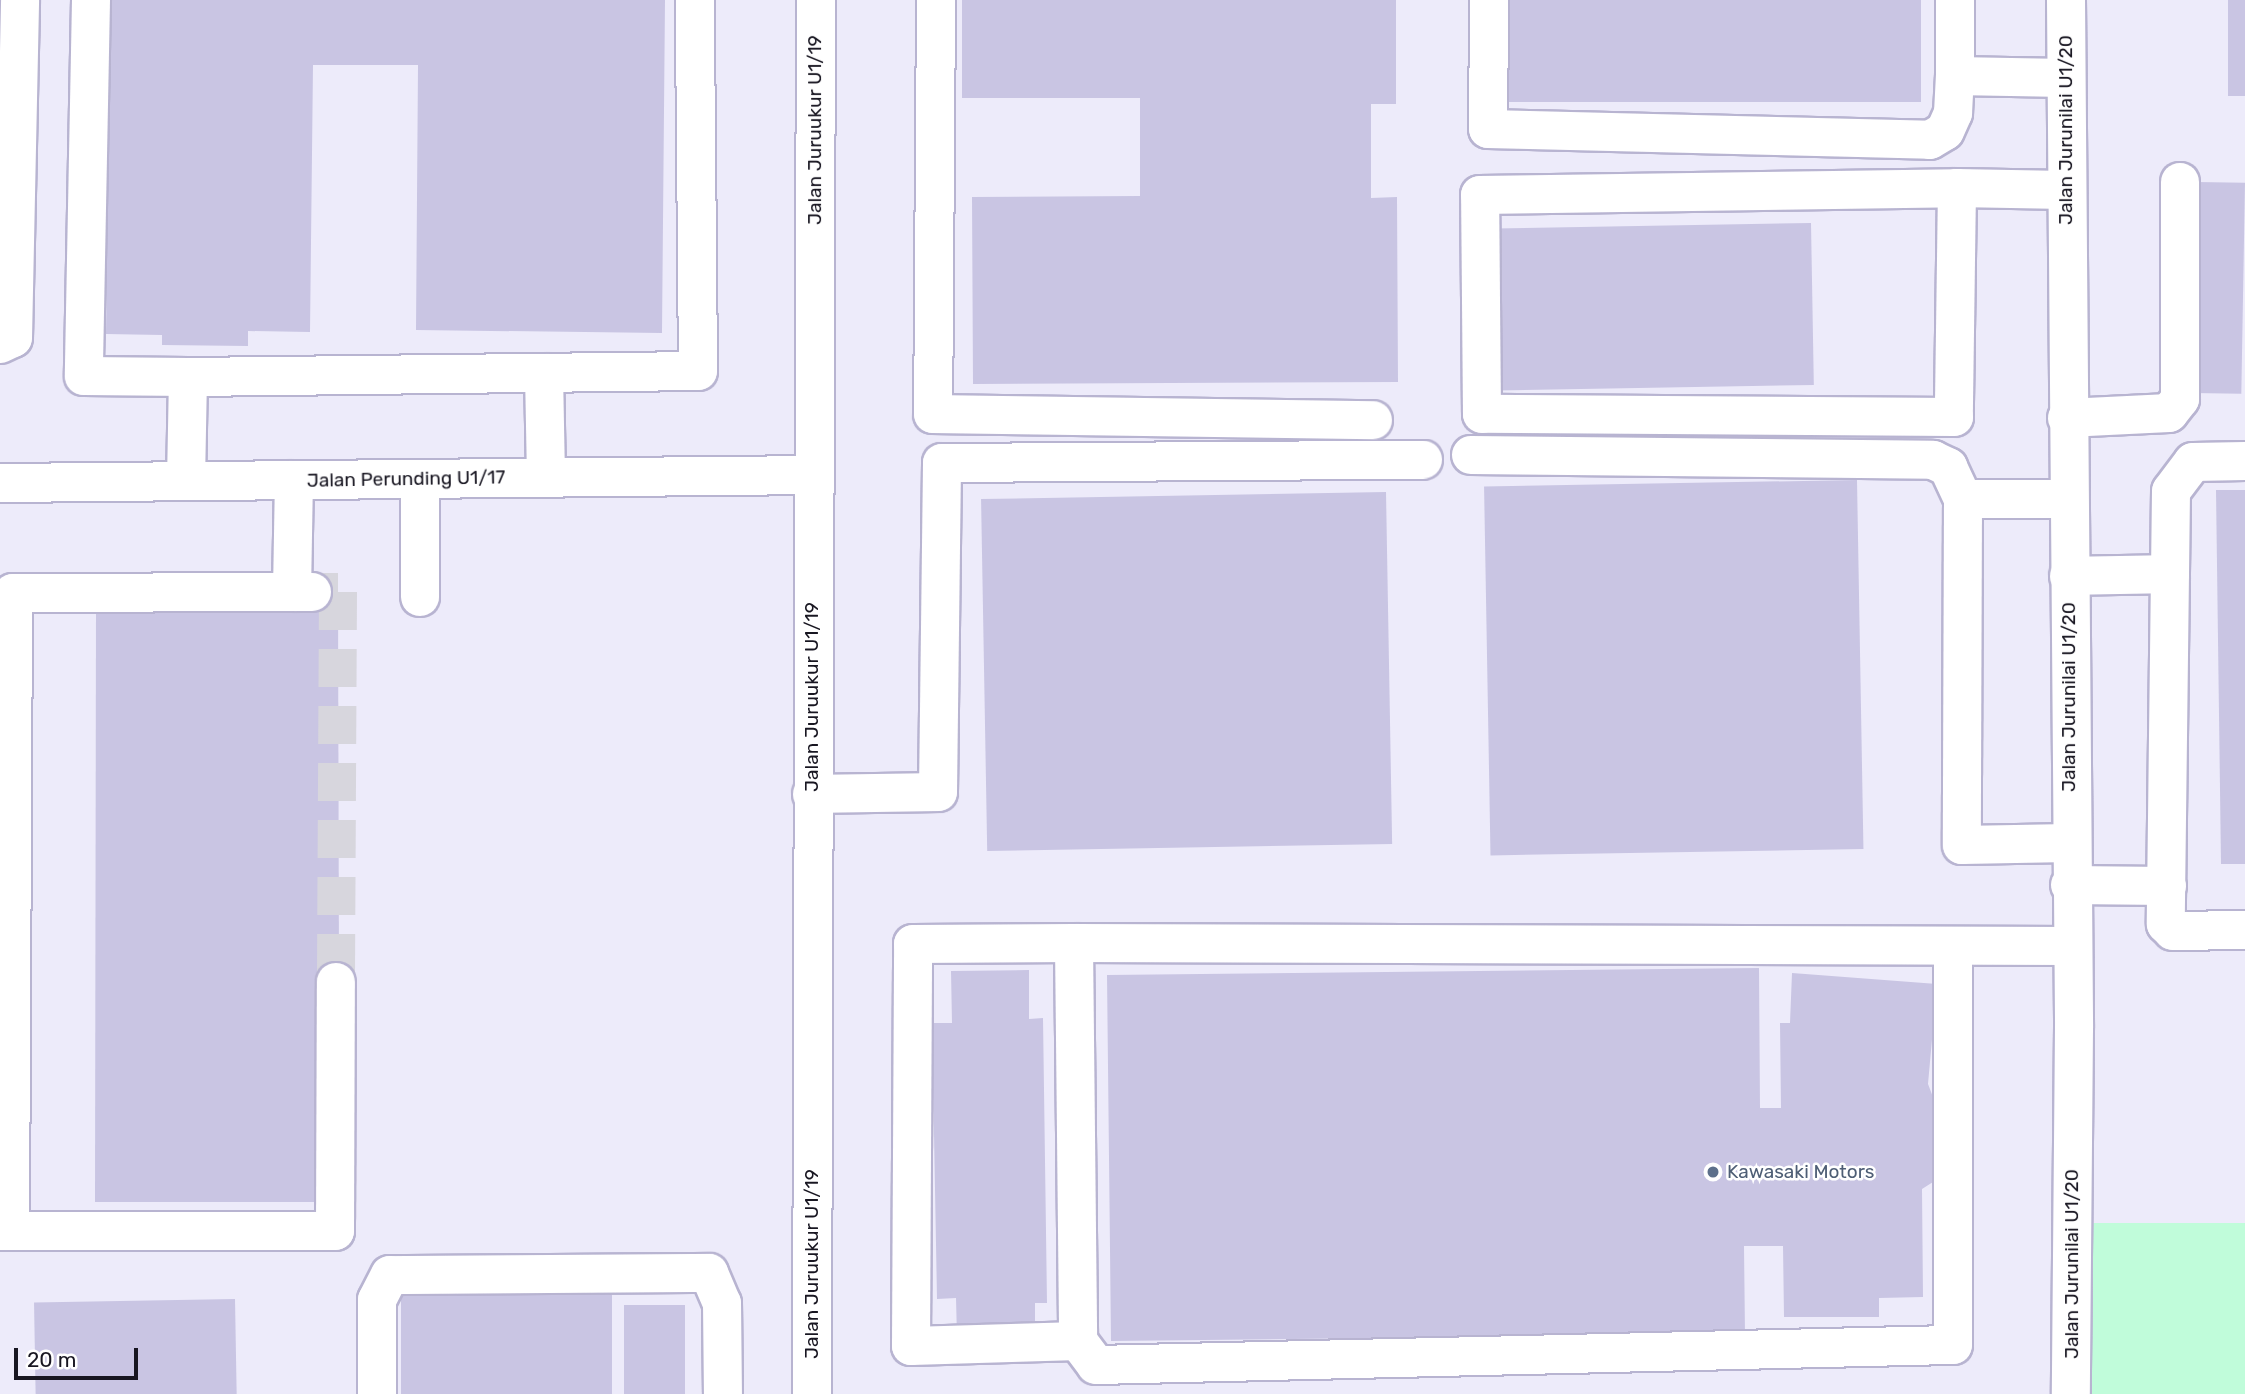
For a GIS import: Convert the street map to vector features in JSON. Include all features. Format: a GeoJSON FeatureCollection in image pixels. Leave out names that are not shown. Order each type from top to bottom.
{"type":"FeatureCollection","features":[{"type":"Feature","properties":{"kind":"street"},"geometry":{"type":"LineString","coordinates":[[0,344],[13,338],[20,0]]}},
{"type":"Feature","properties":{"kind":"street"},"geometry":{"type":"LineString","coordinates":[[91,0],[84,376],[188,377],[698,371],[695,0]]}},
{"type":"Feature","properties":{"kind":"street","name":"Jalan Juruukur U1/19"},"geometry":{"type":"LineString","coordinates":[[812,1394],[812,475],[816,0]]}},
{"type":"Feature","properties":{"kind":"street"},"geometry":{"type":"LineString","coordinates":[[936,0],[933,414],[1373,420]]}},
{"type":"Feature","properties":{"kind":"street"},"geometry":{"type":"LineString","coordinates":[[1489,0],[1489,129],[1930,140],[1945,131],[1953,113],[1955,0]]}},
{"type":"Feature","properties":{"kind":"street","name":"Jalan Jurunilai U1/20"},"geometry":{"type":"LineString","coordinates":[[2066,0],[2071,1394]]}},
{"type":"Feature","properties":{"kind":"street"},"geometry":{"type":"LineString","coordinates":[[1955,76],[2066,78]]}},
{"type":"Feature","properties":{"kind":"street"},"geometry":{"type":"LineString","coordinates":[[2067,418],[2169,413],[2180,399],[2180,182]]}},
{"type":"Feature","properties":{"kind":"street"},"geometry":{"type":"LineString","coordinates":[[1956,188],[1954,418],[1482,414],[1480,195],[1956,188],[2066,190]]}},
{"type":"Feature","properties":{"kind":"street"},"geometry":{"type":"LineString","coordinates":[[544,373],[545,477]]}},
{"type":"Feature","properties":{"kind":"street"},"geometry":{"type":"LineString","coordinates":[[186,481],[188,377]]}},
{"type":"Feature","properties":{"kind":"street"},"geometry":{"type":"LineString","coordinates":[[1471,455],[1933,460],[1948,467],[1963,499],[1962,845],[2069,843]]}},
{"type":"Feature","properties":{"kind":"street"},"geometry":{"type":"LineString","coordinates":[[812,794],[938,792],[942,463],[1423,460]]}},
{"type":"Feature","properties":{"kind":"street"},"geometry":{"type":"LineString","coordinates":[[2245,461],[2193,461],[2171,491],[2166,925],[2173,931],[2245,930]]}},
{"type":"Feature","properties":{"kind":"street","name":"Jalan Perunding U1/17"},"geometry":{"type":"LineString","coordinates":[[0,483],[812,475]]}},
{"type":"Feature","properties":{"kind":"street"},"geometry":{"type":"LineString","coordinates":[[420,479],[420,597]]}},
{"type":"Feature","properties":{"kind":"street"},"geometry":{"type":"LineString","coordinates":[[294,480],[302,592],[13,593],[5,1231],[335,1231],[336,982]]}},
{"type":"Feature","properties":{"kind":"street"},"geometry":{"type":"LineString","coordinates":[[1963,499],[2067,499]]}},
{"type":"Feature","properties":{"kind":"street"},"geometry":{"type":"LineString","coordinates":[[2069,576],[2170,574]]}},
{"type":"Feature","properties":{"kind":"street"},"geometry":{"type":"LineString","coordinates":[[2070,885],[2167,886]]}},
{"type":"Feature","properties":{"kind":"street"},"geometry":{"type":"LineString","coordinates":[[1074,943],[1078,1341],[1096,1365],[1953,1345],[1953,946]]}},
{"type":"Feature","properties":{"kind":"street"},"geometry":{"type":"LineString","coordinates":[[1078,1341],[911,1346],[913,944],[2071,946]]}},
{"type":"Feature","properties":{"kind":"street"},"geometry":{"type":"LineString","coordinates":[[377,1394],[377,1300],[390,1275],[709,1273],[722,1303],[723,1394]]}},
{"type":"Feature","properties":{"kind":"shaded area"},"geometry":{"type":"Polygon","coordinates":[[[0,0],[2245,0],[2245,1394],[0,1394],[0,0]]]}},
{"type":"Feature","properties":{"kind":"green space"},"geometry":{"type":"Polygon","coordinates":[[[2087,1223],[2245,1223],[2245,1394],[2087,1394],[2087,1223]]]}},
{"type":"Feature","properties":{"kind":"building"},"geometry":{"type":"Polygon","coordinates":[[[110,0],[665,0],[662,333],[416,330],[418,65],[313,65],[310,332],[248,331],[248,346],[162,345],[162,335],[106,334],[110,0]]]}},
{"type":"Feature","properties":{"kind":"building"},"geometry":{"type":"Polygon","coordinates":[[[962,0],[1396,0],[1396,104],[1371,104],[1371,198],[1397,197],[1398,382],[973,384],[972,197],[1140,196],[1140,98],[962,98],[962,0]]]}},
{"type":"Feature","properties":{"kind":"building"},"geometry":{"type":"Polygon","coordinates":[[[1500,0],[1921,0],[1921,102],[1500,102],[1500,0]]]}},
{"type":"Feature","properties":{"kind":"building"},"geometry":{"type":"Polygon","coordinates":[[[2228,0],[2245,0],[2245,96],[2228,96],[2228,0]]]}},
{"type":"Feature","properties":{"kind":"building"},"geometry":{"type":"Polygon","coordinates":[[[2196,182],[2245,183],[2241,394],[2192,393],[2196,182]]]}},
{"type":"Feature","properties":{"kind":"building"},"geometry":{"type":"Polygon","coordinates":[[[1811,223],[1814,385],[1498,390],[1495,229],[1811,223]]]}},
{"type":"Feature","properties":{"kind":"building"},"geometry":{"type":"Polygon","coordinates":[[[1857,480],[1863,849],[1490,855],[1484,487],[1857,480]]]}},
{"type":"Feature","properties":{"kind":"building"},"geometry":{"type":"Polygon","coordinates":[[[2216,490],[2245,490],[2245,864],[2221,864],[2216,490]]]}},
{"type":"Feature","properties":{"kind":"building"},"geometry":{"type":"Polygon","coordinates":[[[1386,492],[1392,844],[987,851],[981,499],[1386,492]]]}},
{"type":"Feature","properties":{"kind":"building"},"geometry":{"type":"Polygon","coordinates":[[[338,590],[339,982],[322,1202],[95,1202],[96,605],[338,590]]]}},
{"type":"Feature","properties":{"kind":"building"},"geometry":{"type":"Polygon","coordinates":[[[1759,968],[1760,1108],[1781,1108],[1780,1023],[1790,1023],[1792,973],[1937,984],[1928,1084],[1952,1147],[1944,1175],[1922,1189],[1923,1297],[1879,1298],[1879,1317],[1784,1317],[1783,1246],[1744,1246],[1745,1334],[1111,1341],[1107,975],[1759,968]]]}},
{"type":"Feature","properties":{"kind":"building"},"geometry":{"type":"Polygon","coordinates":[[[1029,970],[1029,1019],[1043,1018],[1047,1303],[1035,1303],[1035,1336],[957,1338],[956,1298],[937,1299],[932,1023],[952,1023],[951,971],[1029,970]]]}},
{"type":"Feature","properties":{"kind":"building"},"geometry":{"type":"Polygon","coordinates":[[[401,1294],[612,1294],[612,1394],[401,1394],[401,1294]]]}},
{"type":"Feature","properties":{"kind":"building"},"geometry":{"type":"Polygon","coordinates":[[[235,1299],[237,1394],[36,1394],[34,1303],[235,1299]]]}},
{"type":"Feature","properties":{"kind":"building"},"geometry":{"type":"Polygon","coordinates":[[[624,1305],[685,1305],[685,1394],[624,1394],[624,1305]]]}},
{"type":"Feature","properties":{"kind":"tunnel"},"geometry":{"type":"LineString","coordinates":[[312,592],[338,592],[336,982]]}},
{"type":"Feature","properties":{"kind":"place","name":"Kawasaki Motors"},"geometry":{"type":"Point","coordinates":[1713,1172]}}]}
